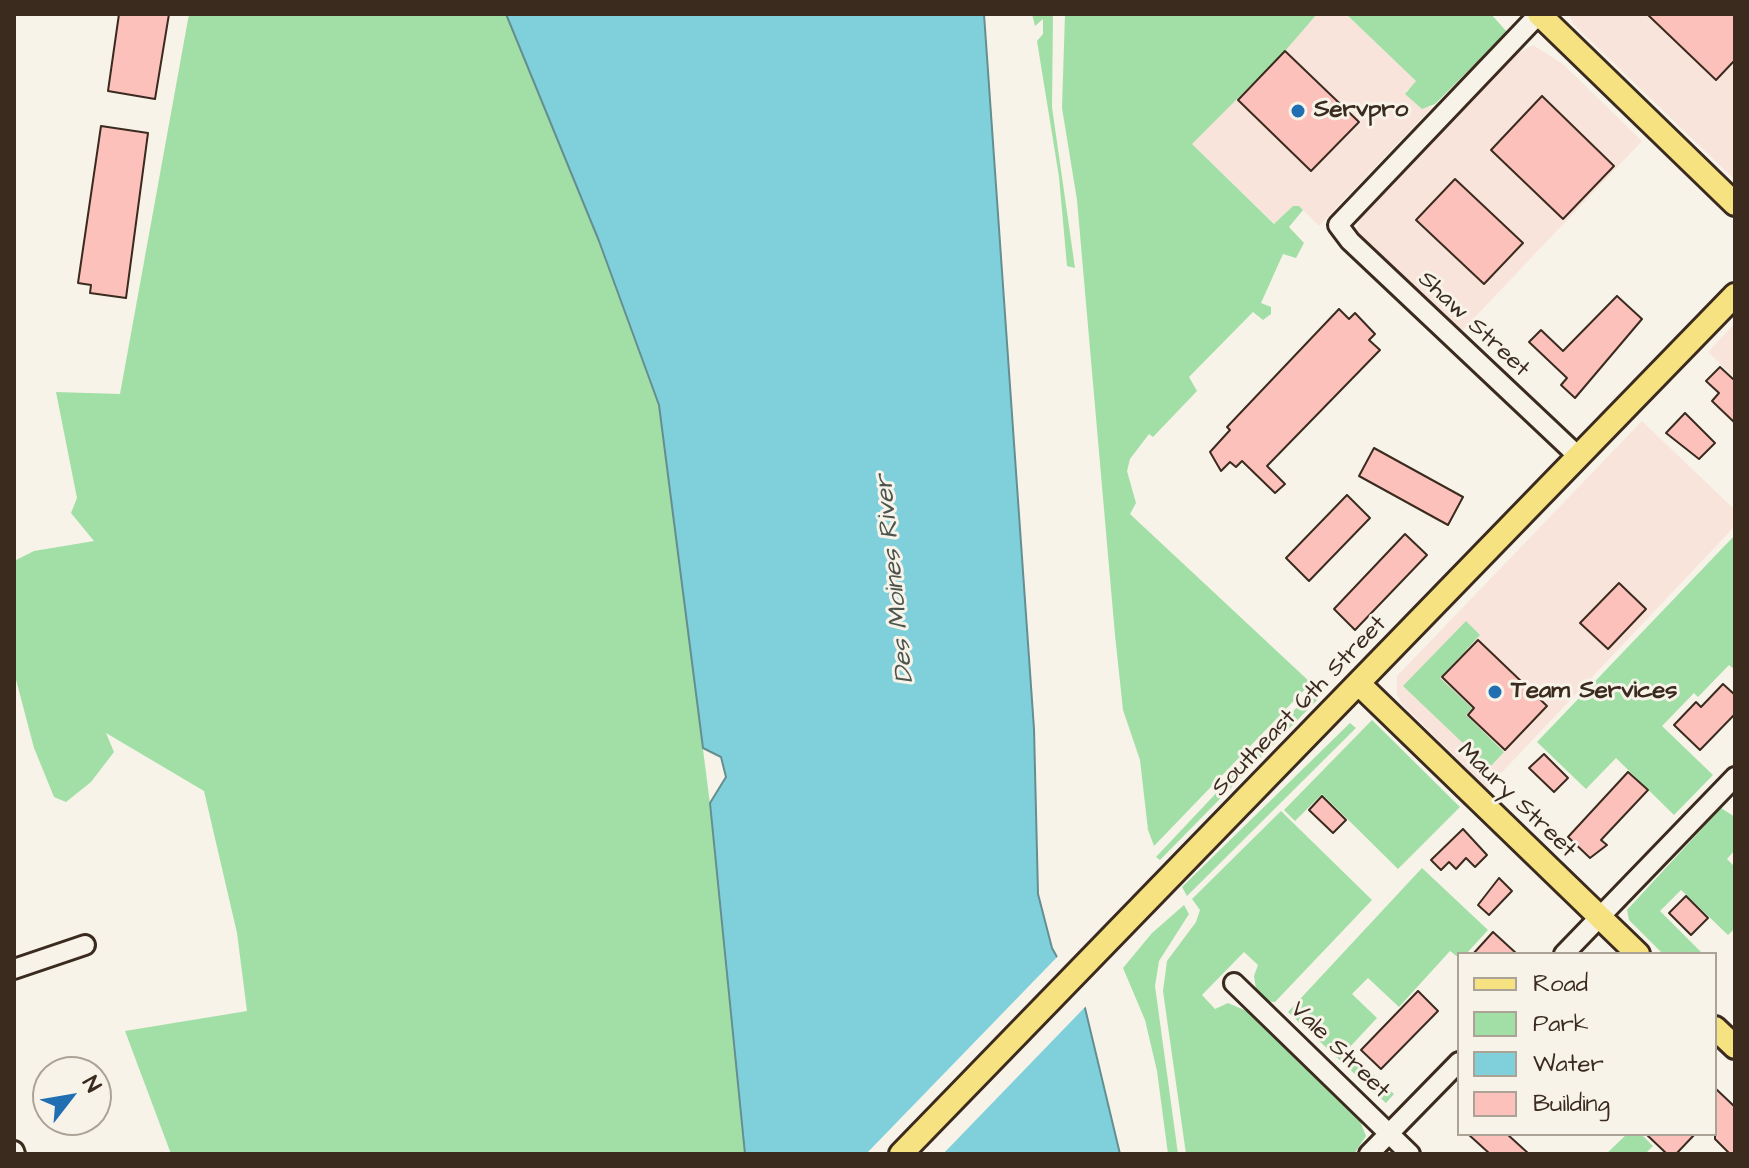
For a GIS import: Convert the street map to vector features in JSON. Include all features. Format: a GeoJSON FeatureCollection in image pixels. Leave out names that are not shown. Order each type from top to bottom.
{"type":"FeatureCollection","features":[{"type":"Feature","properties":{"kind":"main road"},"geometry":{"type":"LineString","coordinates":[[1539,14],[1735,204]]}},
{"type":"Feature","properties":{"kind":"main road","name":"Southeast 6th Street"},"geometry":{"type":"LineString","coordinates":[[901,1154],[1735,295]]}},
{"type":"Feature","properties":{"kind":"main road","name":"Maury Street"},"geometry":{"type":"LineString","coordinates":[[1359,684],[1636,952]]}},
{"type":"Feature","properties":{"kind":"main road"},"geometry":{"type":"LineString","coordinates":[[1717,1030],[1735,1047]]}},
{"type":"Feature","properties":{"kind":"street","name":"Shaw Street"},"geometry":{"type":"LineString","coordinates":[[1539,14],[1338,225],[1350,241],[1579,457]]}},
{"type":"Feature","properties":{"kind":"street"},"geometry":{"type":"LineString","coordinates":[[1566,952],[1735,777]]}},
{"type":"Feature","properties":{"kind":"street"},"geometry":{"type":"LineString","coordinates":[[14,969],[85,945]]}},
{"type":"Feature","properties":{"kind":"street","name":"Vale Street"},"geometry":{"type":"LineString","coordinates":[[1234,983],[1410,1154]]}},
{"type":"Feature","properties":{"kind":"street"},"geometry":{"type":"LineString","coordinates":[[1369,1154],[1457,1064]]}},
{"type":"Feature","properties":{"kind":"shaded area"},"geometry":{"type":"Polygon","coordinates":[[[1317,14],[1346,14],[1416,81],[1406,92],[1431,108],[1435,104],[1319,226],[1299,206],[1293,206],[1275,224],[1192,144],[1317,14]]]}},
{"type":"Feature","properties":{"kind":"shaded area"},"geometry":{"type":"Polygon","coordinates":[[[1569,14],[1735,14],[1735,180],[1573,24],[1569,14]]]}},
{"type":"Feature","properties":{"kind":"shaded area"},"geometry":{"type":"Polygon","coordinates":[[[1533,45],[1563,64],[1642,141],[1458,335],[1368,248],[1357,230],[1359,218],[1373,198],[1517,53],[1533,45]]]}},
{"type":"Feature","properties":{"kind":"shaded area"},"geometry":{"type":"Polygon","coordinates":[[[1735,323],[1735,378],[1708,352],[1735,323]]]}},
{"type":"Feature","properties":{"kind":"shaded area"},"geometry":{"type":"Polygon","coordinates":[[[1642,421],[1735,510],[1735,526],[1487,788],[1402,704],[1397,695],[1397,676],[1642,421]]]}},
{"type":"Feature","properties":{"kind":"green space"},"geometry":{"type":"Polygon","coordinates":[[[189,14],[506,14],[599,241],[659,405],[716,851],[745,1154],[171,1154],[125,1031],[247,1011],[237,933],[204,791],[106,733],[114,752],[91,782],[66,802],[54,797],[34,748],[14,672],[14,561],[34,551],[94,541],[71,513],[77,498],[56,392],[120,394],[189,14]]]}},
{"type":"Feature","properties":{"kind":"green space"},"geometry":{"type":"Polygon","coordinates":[[[1032,14],[1053,14],[1052,107],[1075,268],[1067,266],[1059,177],[1037,41],[1043,34],[1043,19],[1035,26],[1032,14]]]}},
{"type":"Feature","properties":{"kind":"green space"},"geometry":{"type":"Polygon","coordinates":[[[1065,14],[1317,14],[1285,51],[1192,144],[1274,224],[1293,206],[1299,206],[1303,210],[1289,227],[1304,243],[1296,258],[1283,254],[1261,303],[1271,307],[1271,314],[1263,320],[1253,312],[1189,377],[1197,391],[1153,437],[1149,434],[1130,459],[1127,471],[1136,503],[1130,514],[1311,683],[1154,846],[1148,830],[1140,760],[1123,710],[1077,200],[1062,108],[1065,14]]]}},
{"type":"Feature","properties":{"kind":"green space"},"geometry":{"type":"Polygon","coordinates":[[[1346,14],[1491,14],[1507,32],[1435,104],[1422,109],[1405,94],[1416,81],[1346,14]]]}},
{"type":"Feature","properties":{"kind":"green space"},"geometry":{"type":"Polygon","coordinates":[[[1735,535],[1735,670],[1729,665],[1698,697],[1694,693],[1662,726],[1713,775],[1674,815],[1616,758],[1586,789],[1537,742],[1735,535]]]}},
{"type":"Feature","properties":{"kind":"green space"},"geometry":{"type":"Polygon","coordinates":[[[1466,621],[1480,635],[1440,678],[1472,708],[1466,715],[1504,752],[1489,768],[1403,686],[1466,621]]]}},
{"type":"Feature","properties":{"kind":"green space"},"geometry":{"type":"Polygon","coordinates":[[[1315,688],[1321,696],[1160,860],[1156,857],[1315,688]]]}},
{"type":"Feature","properties":{"kind":"green space"},"geometry":{"type":"Polygon","coordinates":[[[1372,720],[1460,807],[1398,869],[1322,794],[1295,821],[1284,810],[1372,720]]]}},
{"type":"Feature","properties":{"kind":"green space"},"geometry":{"type":"Polygon","coordinates":[[[1350,723],[1356,728],[1187,896],[1182,887],[1350,723]]]}},
{"type":"Feature","properties":{"kind":"green space"},"geometry":{"type":"Polygon","coordinates":[[[1721,808],[1735,817],[1735,850],[1727,859],[1735,867],[1735,928],[1728,935],[1681,890],[1660,911],[1701,952],[1661,952],[1629,920],[1627,910],[1721,808]]]}},
{"type":"Feature","properties":{"kind":"green space"},"geometry":{"type":"Polygon","coordinates":[[[1281,811],[1372,900],[1275,1002],[1265,1001],[1256,989],[1254,976],[1258,965],[1244,952],[1202,995],[1215,1009],[1228,1003],[1249,1012],[1360,1121],[1366,1136],[1354,1154],[1186,1154],[1163,991],[1167,961],[1196,922],[1200,910],[1192,899],[1281,811]]]}},
{"type":"Feature","properties":{"kind":"green space"},"geometry":{"type":"Polygon","coordinates":[[[1422,868],[1488,930],[1468,952],[1457,952],[1457,956],[1450,951],[1399,1007],[1368,978],[1352,994],[1377,1018],[1347,1050],[1394,1094],[1386,1103],[1288,1012],[1422,868]]]}},
{"type":"Feature","properties":{"kind":"green space"},"geometry":{"type":"Polygon","coordinates":[[[1184,905],[1189,914],[1159,961],[1155,986],[1178,1154],[1168,1154],[1157,1071],[1145,1020],[1123,968],[1152,933],[1184,905]]]}},
{"type":"Feature","properties":{"kind":"green space"},"geometry":{"type":"Polygon","coordinates":[[[1625,1136],[1643,1136],[1653,1146],[1645,1154],[1606,1154],[1625,1136]]]}},
{"type":"Feature","properties":{"kind":"water","name":"Des Moines River"},"geometry":{"type":"Polygon","coordinates":[[[506,14],[984,14],[1034,729],[1038,894],[1052,948],[1085,1008],[1120,1154],[745,1154],[710,803],[726,777],[721,757],[703,748],[659,405],[599,241],[506,14]]]}},
{"type":"Feature","properties":{"kind":"pier"},"geometry":{"type":"Polygon","coordinates":[[[1060,954],[1087,1005],[943,1154],[866,1154],[1060,954]]]}},
{"type":"Feature","properties":{"kind":"building"},"geometry":{"type":"Polygon","coordinates":[[[119,14],[169,14],[155,99],[108,91],[119,14]]]}},
{"type":"Feature","properties":{"kind":"building"},"geometry":{"type":"Polygon","coordinates":[[[1647,14],[1735,14],[1735,60],[1716,80],[1647,14]]]}},
{"type":"Feature","properties":{"kind":"building","name":"Servpro"},"geometry":{"type":"Polygon","coordinates":[[[1285,51],[1359,122],[1311,171],[1238,100],[1285,51]]]}},
{"type":"Feature","properties":{"kind":"building"},"geometry":{"type":"Polygon","coordinates":[[[1542,96],[1614,166],[1563,219],[1491,150],[1542,96]]]}},
{"type":"Feature","properties":{"kind":"building"},"geometry":{"type":"Polygon","coordinates":[[[101,126],[148,133],[126,298],[90,293],[91,285],[78,283],[101,126]]]}},
{"type":"Feature","properties":{"kind":"building"},"geometry":{"type":"Polygon","coordinates":[[[1455,179],[1523,243],[1484,284],[1416,220],[1455,179]]]}},
{"type":"Feature","properties":{"kind":"building"},"geometry":{"type":"Polygon","coordinates":[[[1617,296],[1642,319],[1575,398],[1561,385],[1567,378],[1529,342],[1541,330],[1563,351],[1617,296]]]}},
{"type":"Feature","properties":{"kind":"building"},"geometry":{"type":"Polygon","coordinates":[[[1339,309],[1349,319],[1355,313],[1375,334],[1369,340],[1380,350],[1267,466],[1285,484],[1275,493],[1242,461],[1236,467],[1230,462],[1221,471],[1210,452],[1230,430],[1227,427],[1339,309]]]}},
{"type":"Feature","properties":{"kind":"building"},"geometry":{"type":"Polygon","coordinates":[[[1720,367],[1733,379],[1735,377],[1735,423],[1712,401],[1719,393],[1706,381],[1720,367]]]}},
{"type":"Feature","properties":{"kind":"building"},"geometry":{"type":"Polygon","coordinates":[[[1685,413],[1715,443],[1699,459],[1666,433],[1685,413]]]}},
{"type":"Feature","properties":{"kind":"building"},"geometry":{"type":"Polygon","coordinates":[[[1374,448],[1463,497],[1448,525],[1359,476],[1374,448]]]}},
{"type":"Feature","properties":{"kind":"building"},"geometry":{"type":"Polygon","coordinates":[[[1347,495],[1370,518],[1309,581],[1286,558],[1347,495]]]}},
{"type":"Feature","properties":{"kind":"building"},"geometry":{"type":"Polygon","coordinates":[[[1405,534],[1427,555],[1355,630],[1334,609],[1405,534]]]}},
{"type":"Feature","properties":{"kind":"building"},"geometry":{"type":"Polygon","coordinates":[[[1619,583],[1646,609],[1608,649],[1580,623],[1619,583]]]}},
{"type":"Feature","properties":{"kind":"building","name":"Team Services"},"geometry":{"type":"Polygon","coordinates":[[[1478,640],[1547,706],[1505,750],[1468,715],[1474,708],[1442,677],[1478,640]]]}},
{"type":"Feature","properties":{"kind":"building"},"geometry":{"type":"Polygon","coordinates":[[[1723,684],[1735,695],[1735,714],[1700,750],[1674,725],[1696,702],[1701,707],[1723,684]]]}},
{"type":"Feature","properties":{"kind":"building"},"geometry":{"type":"Polygon","coordinates":[[[1544,754],[1568,778],[1554,792],[1529,768],[1544,754]]]}},
{"type":"Feature","properties":{"kind":"building"},"geometry":{"type":"Polygon","coordinates":[[[1628,772],[1648,790],[1601,840],[1607,845],[1590,858],[1568,837],[1628,772]]]}},
{"type":"Feature","properties":{"kind":"building"},"geometry":{"type":"Polygon","coordinates":[[[1322,796],[1346,820],[1333,833],[1309,810],[1322,796]]]}},
{"type":"Feature","properties":{"kind":"building"},"geometry":{"type":"Polygon","coordinates":[[[1463,829],[1487,855],[1475,867],[1466,858],[1456,869],[1449,862],[1441,870],[1431,860],[1463,829]]]}},
{"type":"Feature","properties":{"kind":"building"},"geometry":{"type":"Polygon","coordinates":[[[1499,878],[1512,891],[1489,915],[1478,905],[1499,878]]]}},
{"type":"Feature","properties":{"kind":"building"},"geometry":{"type":"Polygon","coordinates":[[[1686,896],[1708,918],[1691,935],[1669,913],[1686,896]]]}},
{"type":"Feature","properties":{"kind":"building"},"geometry":{"type":"Polygon","coordinates":[[[1493,932],[1515,952],[1475,952],[1493,932]]]}},
{"type":"Feature","properties":{"kind":"building"},"geometry":{"type":"Polygon","coordinates":[[[1418,991],[1438,1011],[1381,1069],[1361,1050],[1418,991]]]}},
{"type":"Feature","properties":{"kind":"building"},"geometry":{"type":"Polygon","coordinates":[[[1717,1090],[1735,1107],[1735,1154],[1730,1154],[1715,1139],[1717,1090]]]}},
{"type":"Feature","properties":{"kind":"building"},"geometry":{"type":"Polygon","coordinates":[[[1470,1136],[1509,1136],[1529,1154],[1490,1154],[1470,1136]]]}},
{"type":"Feature","properties":{"kind":"building"},"geometry":{"type":"Polygon","coordinates":[[[1648,1136],[1693,1136],[1676,1154],[1667,1154],[1648,1136]]]}},
{"type":"Feature","properties":{"kind":"place","name":"Servpro"},"geometry":{"type":"Point","coordinates":[1298,111]}},
{"type":"Feature","properties":{"kind":"place","name":"Team Services"},"geometry":{"type":"Point","coordinates":[1495,692]}}]}
